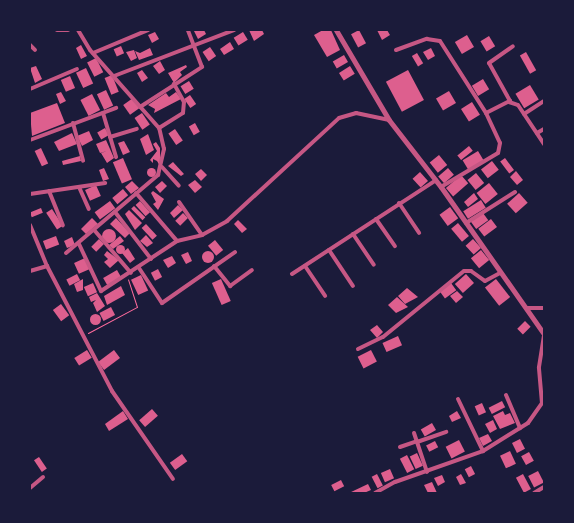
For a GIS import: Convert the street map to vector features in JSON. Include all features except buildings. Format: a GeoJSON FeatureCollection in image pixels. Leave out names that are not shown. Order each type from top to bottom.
{"type":"FeatureCollection","features":[{"type":"Feature","properties":{"kind":"street"},"geometry":{"type":"LineString","coordinates":[[57,30],[68,30]]}},
{"type":"Feature","properties":{"kind":"street"},"geometry":{"type":"LineString","coordinates":[[66,253],[95,231],[158,175],[162,167],[164,144],[159,128],[93,53],[78,30]]}},
{"type":"Feature","properties":{"kind":"street"},"geometry":{"type":"LineString","coordinates":[[93,53],[148,30]]}},
{"type":"Feature","properties":{"kind":"street"},"geometry":{"type":"LineString","coordinates":[[140,107],[202,68],[196,44],[188,30]]}},
{"type":"Feature","properties":{"kind":"street"},"geometry":{"type":"LineString","coordinates":[[114,76],[234,30]]}},
{"type":"Feature","properties":{"kind":"street"},"geometry":{"type":"LineString","coordinates":[[336,30],[389,120],[436,180],[544,335],[539,367],[543,393],[541,409],[520,428],[484,451],[395,482],[375,493]]}},
{"type":"Feature","properties":{"kind":"street"},"geometry":{"type":"LineString","coordinates":[[396,50],[427,39],[440,41],[486,113],[500,144],[498,153],[441,187]]}},
{"type":"Feature","properties":{"kind":"street"},"geometry":{"type":"LineString","coordinates":[[30,44],[35,50]]}},
{"type":"Feature","properties":{"kind":"street"},"geometry":{"type":"LineString","coordinates":[[509,102],[510,98],[490,61],[513,46]]}},
{"type":"Feature","properties":{"kind":"street"},"geometry":{"type":"LineString","coordinates":[[30,89],[77,69]]}},
{"type":"Feature","properties":{"kind":"street"},"geometry":{"type":"LineString","coordinates":[[159,128],[183,113],[184,102],[174,84]]}},
{"type":"Feature","properties":{"kind":"street"},"geometry":{"type":"LineString","coordinates":[[524,114],[544,101]]}},
{"type":"Feature","properties":{"kind":"street"},"geometry":{"type":"LineString","coordinates":[[486,113],[509,102],[518,105],[544,144]]}},
{"type":"Feature","properties":{"kind":"street"},"geometry":{"type":"LineString","coordinates":[[30,140],[116,108]]}},
{"type":"Feature","properties":{"kind":"street"},"geometry":{"type":"LineString","coordinates":[[79,244],[90,261],[99,291],[140,268],[176,241],[202,235],[228,220],[339,118],[356,112],[389,120]]}},
{"type":"Feature","properties":{"kind":"street"},"geometry":{"type":"LineString","coordinates":[[103,113],[116,157]]}},
{"type":"Feature","properties":{"kind":"street"},"geometry":{"type":"LineString","coordinates":[[73,123],[83,161]]}},
{"type":"Feature","properties":{"kind":"street"},"geometry":{"type":"LineString","coordinates":[[110,137],[137,129]]}},
{"type":"Feature","properties":{"kind":"street"},"geometry":{"type":"LineString","coordinates":[[537,133],[544,129]]}},
{"type":"Feature","properties":{"kind":"street"},"geometry":{"type":"LineString","coordinates":[[162,167],[179,186]]}},
{"type":"Feature","properties":{"kind":"street"},"geometry":{"type":"LineString","coordinates":[[292,274],[436,180]]}},
{"type":"Feature","properties":{"kind":"street"},"geometry":{"type":"LineString","coordinates":[[30,194],[105,183]]}},
{"type":"Feature","properties":{"kind":"street"},"geometry":{"type":"LineString","coordinates":[[79,187],[89,209]]}},
{"type":"Feature","properties":{"kind":"street"},"geometry":{"type":"LineString","coordinates":[[49,191],[63,224]]}},
{"type":"Feature","properties":{"kind":"street"},"geometry":{"type":"LineString","coordinates":[[466,223],[515,192]]}},
{"type":"Feature","properties":{"kind":"street"},"geometry":{"type":"LineString","coordinates":[[136,193],[176,241]]}},
{"type":"Feature","properties":{"kind":"street"},"geometry":{"type":"LineString","coordinates":[[179,202],[202,235]]}},
{"type":"Feature","properties":{"kind":"street"},"geometry":{"type":"LineString","coordinates":[[399,203],[419,233]]}},
{"type":"Feature","properties":{"kind":"street"},"geometry":{"type":"LineString","coordinates":[[115,212],[151,259]]}},
{"type":"Feature","properties":{"kind":"street"},"geometry":{"type":"LineString","coordinates":[[376,219],[395,246]]}},
{"type":"Feature","properties":{"kind":"street"},"geometry":{"type":"LineString","coordinates":[[30,225],[47,266],[112,390],[173,480]]}},
{"type":"Feature","properties":{"kind":"street"},"geometry":{"type":"LineString","coordinates":[[95,231],[129,274]]}},
{"type":"Feature","properties":{"kind":"street"},"geometry":{"type":"LineString","coordinates":[[353,234],[374,265]]}},
{"type":"Feature","properties":{"kind":"street"},"geometry":{"type":"LineString","coordinates":[[329,250],[353,286]]}},
{"type":"Feature","properties":{"kind":"street"},"geometry":{"type":"LineString","coordinates":[[140,268],[162,303],[235,252]]}},
{"type":"Feature","properties":{"kind":"street"},"geometry":{"type":"LineString","coordinates":[[30,271],[47,266]]}},
{"type":"Feature","properties":{"kind":"street"},"geometry":{"type":"LineString","coordinates":[[214,266],[230,286],[252,270]]}},
{"type":"Feature","properties":{"kind":"street"},"geometry":{"type":"LineString","coordinates":[[306,266],[325,296]]}},
{"type":"Feature","properties":{"kind":"street"},"geometry":{"type":"LineString","coordinates":[[358,349],[383,337],[464,271],[471,271],[485,281],[500,273]]}},
{"type":"Feature","properties":{"kind":"street"},"geometry":{"type":"LineString","coordinates":[[527,308],[544,308]]}},
{"type":"Feature","properties":{"kind":"street"},"geometry":{"type":"LineString","coordinates":[[506,395],[520,428]]}},
{"type":"Feature","properties":{"kind":"street"},"geometry":{"type":"LineString","coordinates":[[458,399],[484,451]]}},
{"type":"Feature","properties":{"kind":"street"},"geometry":{"type":"LineString","coordinates":[[400,447],[446,432]]}},
{"type":"Feature","properties":{"kind":"street"},"geometry":{"type":"LineString","coordinates":[[414,433],[427,472]]}},
{"type":"Feature","properties":{"kind":"street"},"geometry":{"type":"LineString","coordinates":[[30,488],[43,477]]}},
{"type":"Feature","properties":{"kind":"street"},"geometry":{"type":"LineString","coordinates":[[534,493],[544,487]]}},
{"type":"Feature","properties":{"kind":"path"},"geometry":{"type":"LineString","coordinates":[[83,336],[138,307],[129,274]]}}]}
